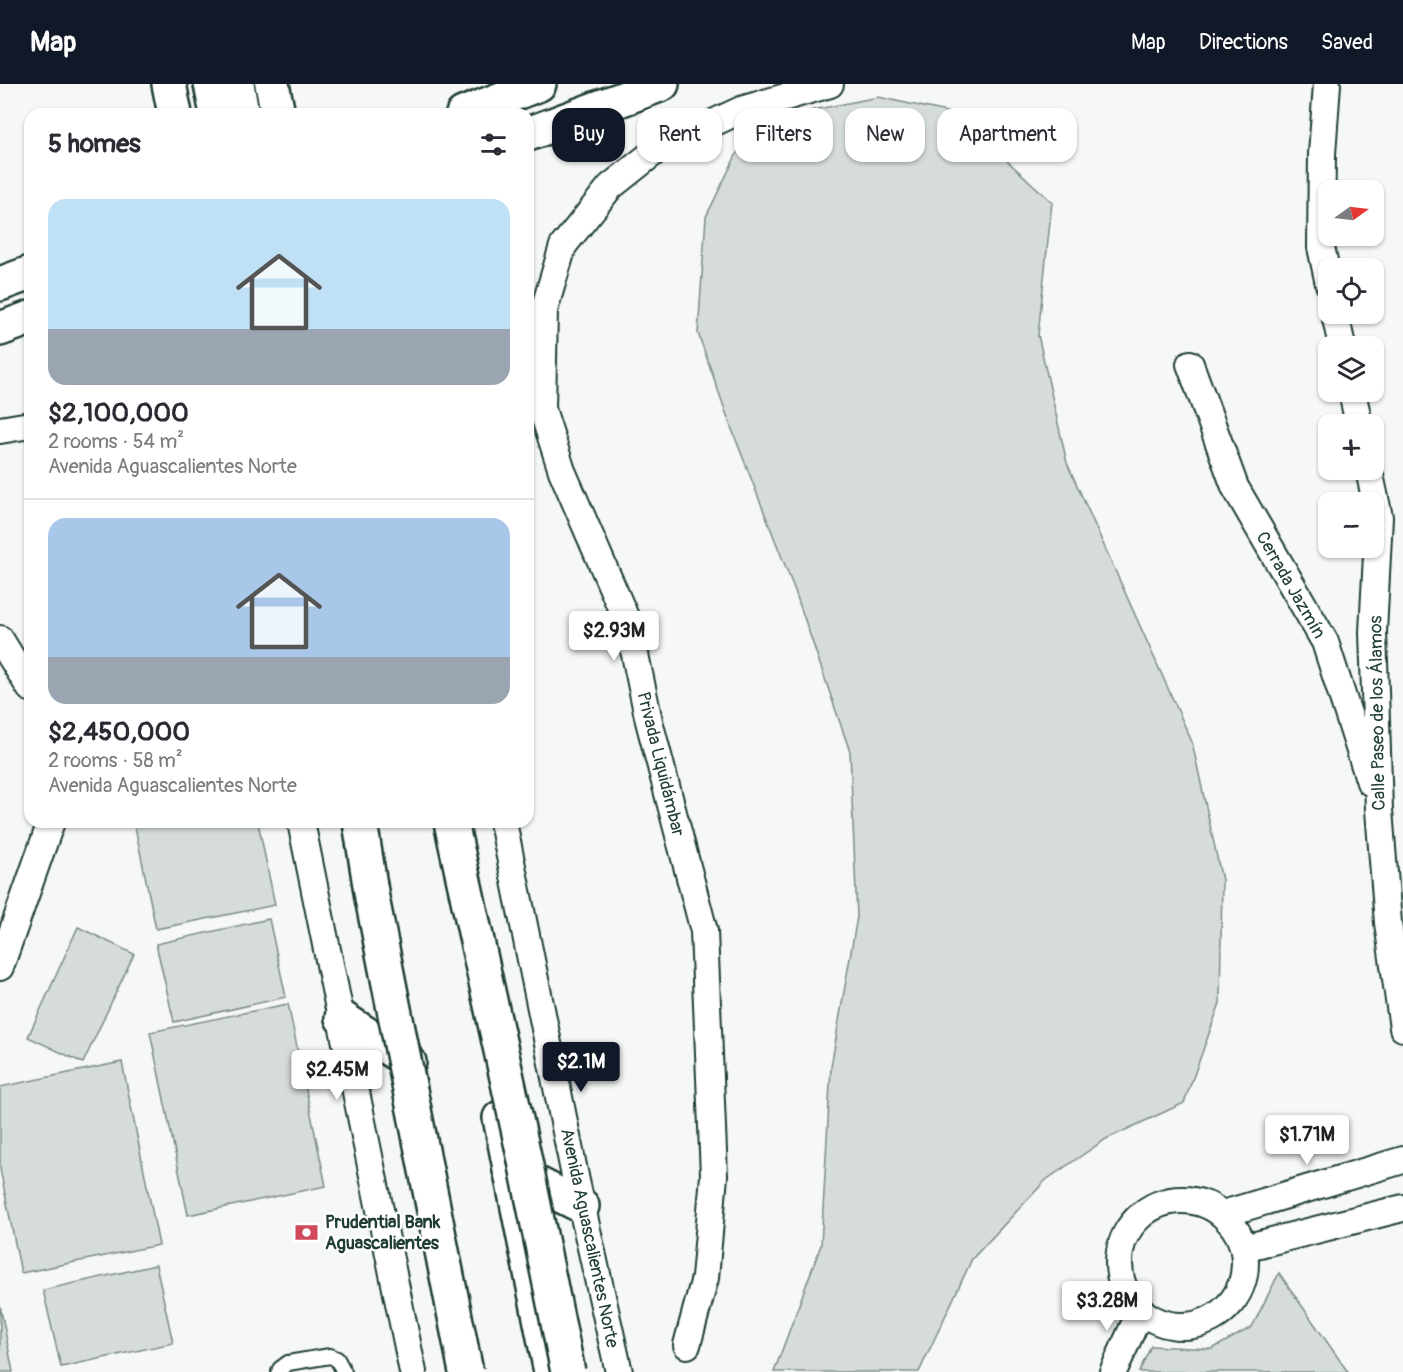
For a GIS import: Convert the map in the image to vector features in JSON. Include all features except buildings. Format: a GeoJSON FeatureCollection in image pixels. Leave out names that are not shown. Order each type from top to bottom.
{"type":"FeatureCollection","features":[{"type":"Feature","properties":{"kind":"main road"},"geometry":{"type":"LineString","coordinates":[[169,84],[174,108]]}},
{"type":"Feature","properties":{"kind":"main road"},"geometry":{"type":"LineString","coordinates":[[212,84],[217,108]]}},
{"type":"Feature","properties":{"kind":"main road"},"geometry":{"type":"LineString","coordinates":[[237,84],[241,108]]}},
{"type":"Feature","properties":{"kind":"main road"},"geometry":{"type":"LineString","coordinates":[[272,84],[277,108]]}},
{"type":"Feature","properties":{"kind":"main road"},"geometry":{"type":"LineString","coordinates":[[289,84],[294,108]]}},
{"type":"Feature","properties":{"kind":"main road"},"geometry":{"type":"LineString","coordinates":[[478,108],[539,84]]}},
{"type":"Feature","properties":{"kind":"main road"},"geometry":{"type":"LineString","coordinates":[[534,132],[662,84]]}},
{"type":"Feature","properties":{"kind":"main road"},"geometry":{"type":"LineString","coordinates":[[0,284],[24,275]]}},
{"type":"Feature","properties":{"kind":"main road"},"geometry":{"type":"LineString","coordinates":[[0,329],[24,320]]}},
{"type":"Feature","properties":{"kind":"main road"},"geometry":{"type":"LineString","coordinates":[[362,828],[474,1372]]}},
{"type":"Feature","properties":{"kind":"main road"},"geometry":{"type":"LineString","coordinates":[[362,828],[372,898],[465,1372]]}},
{"type":"Feature","properties":{"kind":"main road"},"geometry":{"type":"LineString","coordinates":[[441,828],[551,1372]]}},
{"type":"Feature","properties":{"kind":"main road"},"geometry":{"type":"LineString","coordinates":[[452,828],[522,1145],[568,1372]]}},
{"type":"Feature","properties":{"kind":"main road"},"geometry":{"type":"LineString","coordinates":[[342,1018],[409,1062]]}},
{"type":"Feature","properties":{"kind":"main road"},"geometry":{"type":"LineString","coordinates":[[510,1170],[582,1206]]}},
{"type":"Feature","properties":{"kind":"street","name":"Privada Liquidámbar"},"geometry":{"type":"LineString","coordinates":[[687,1345],[705,1278],[714,1176],[704,931],[649,721],[629,626],[562,471],[542,409],[544,310],[563,246],[610,187],[659,148],[741,110],[830,84]]}},
{"type":"Feature","properties":{"kind":"street"},"geometry":{"type":"LineString","coordinates":[[1323,258],[1321,247],[1322,153],[1327,84]]}},
{"type":"Feature","properties":{"kind":"street","name":"Cerrada Jazmín"},"geometry":{"type":"LineString","coordinates":[[1190,364],[1235,487],[1325,642],[1379,810]]}},
{"type":"Feature","properties":{"kind":"street"},"geometry":{"type":"LineString","coordinates":[[0,430],[24,426]]}},
{"type":"Feature","properties":{"kind":"street","name":"Calle Paseo de los Álamos"},"geometry":{"type":"LineString","coordinates":[[1371,480],[1380,517],[1373,632],[1379,810],[1388,923],[1403,1028]]}},
{"type":"Feature","properties":{"kind":"street"},"geometry":{"type":"LineString","coordinates":[[0,639],[24,678]]}},
{"type":"Feature","properties":{"kind":"street"},"geometry":{"type":"LineString","coordinates":[[0,967],[49,828]]}},
{"type":"Feature","properties":{"kind":"street"},"geometry":{"type":"LineString","coordinates":[[302,828],[413,1372]]}},
{"type":"Feature","properties":{"kind":"street","name":"Avenida Aguascalientes Norte"},"geometry":{"type":"LineString","coordinates":[[504,828],[582,1206],[619,1372]]}},
{"type":"Feature","properties":{"kind":"street"},"geometry":{"type":"LineString","coordinates":[[1223,1214],[1403,1160]]}},
{"type":"Feature","properties":{"kind":"street"},"geometry":{"type":"LineString","coordinates":[[1177,1199],[1202,1202],[1223,1214],[1236,1229],[1244,1248],[1244,1274],[1235,1299],[1215,1317],[1190,1326],[1164,1323],[1141,1310],[1126,1291],[1119,1267],[1122,1243],[1134,1221],[1154,1206],[1177,1199]]}},
{"type":"Feature","properties":{"kind":"street"},"geometry":{"type":"LineString","coordinates":[[1244,1248],[1403,1208]]}},
{"type":"Feature","properties":{"kind":"street"},"geometry":{"type":"LineString","coordinates":[[1113,1372],[1141,1310]]}},
{"type":"Feature","properties":{"kind":"lane"},"geometry":{"type":"LineString","coordinates":[[279,1372],[288,1363],[330,1356],[337,1359],[344,1372]]}},
{"type":"Feature","properties":{"kind":"shaded area"},"geometry":{"type":"Polygon","coordinates":[[[878,97],[937,110],[937,162],[1008,162],[1052,202],[1038,335],[1067,463],[1192,742],[1222,880],[1220,1003],[1184,1103],[1106,1139],[1046,1180],[972,1259],[919,1372],[774,1372],[821,1245],[831,1067],[857,917],[850,752],[795,591],[731,427],[698,333],[706,217],[734,159],[734,162],[833,162],[833,108],[823,108],[878,97]]]}},
{"type":"Feature","properties":{"kind":"shaded area"},"geometry":{"type":"Polygon","coordinates":[[[135,828],[259,828],[275,905],[156,929],[135,828]]]}},
{"type":"Feature","properties":{"kind":"shaded area"},"geometry":{"type":"Polygon","coordinates":[[[269,919],[286,997],[174,1022],[156,944],[269,919]]]}},
{"type":"Feature","properties":{"kind":"shaded area"},"geometry":{"type":"Polygon","coordinates":[[[78,927],[134,954],[83,1063],[28,1037],[78,927]]]}},
{"type":"Feature","properties":{"kind":"shaded area"},"geometry":{"type":"Polygon","coordinates":[[[288,1004],[326,1186],[188,1215],[150,1032],[288,1004]]]}},
{"type":"Feature","properties":{"kind":"shaded area"},"geometry":{"type":"Polygon","coordinates":[[[122,1062],[159,1245],[21,1273],[0,1169],[0,1087],[122,1062]]]}},
{"type":"Feature","properties":{"kind":"shaded area"},"geometry":{"type":"Polygon","coordinates":[[[156,1265],[173,1343],[61,1367],[43,1290],[156,1265]]]}},
{"type":"Feature","properties":{"kind":"shaded area"},"geometry":{"type":"Polygon","coordinates":[[[1279,1273],[1348,1372],[1139,1372],[1151,1346],[1212,1349],[1252,1327],[1279,1273]]]}},
{"type":"Feature","properties":{"kind":"shaded area"},"geometry":{"type":"Polygon","coordinates":[[[0,1305],[13,1372],[0,1372],[0,1305]]]}},
{"type":"Feature","properties":{"kind":"place","name":"Prudential Bank Aguascalientes"},"geometry":{"type":"Point","coordinates":[307,1232]}}]}
